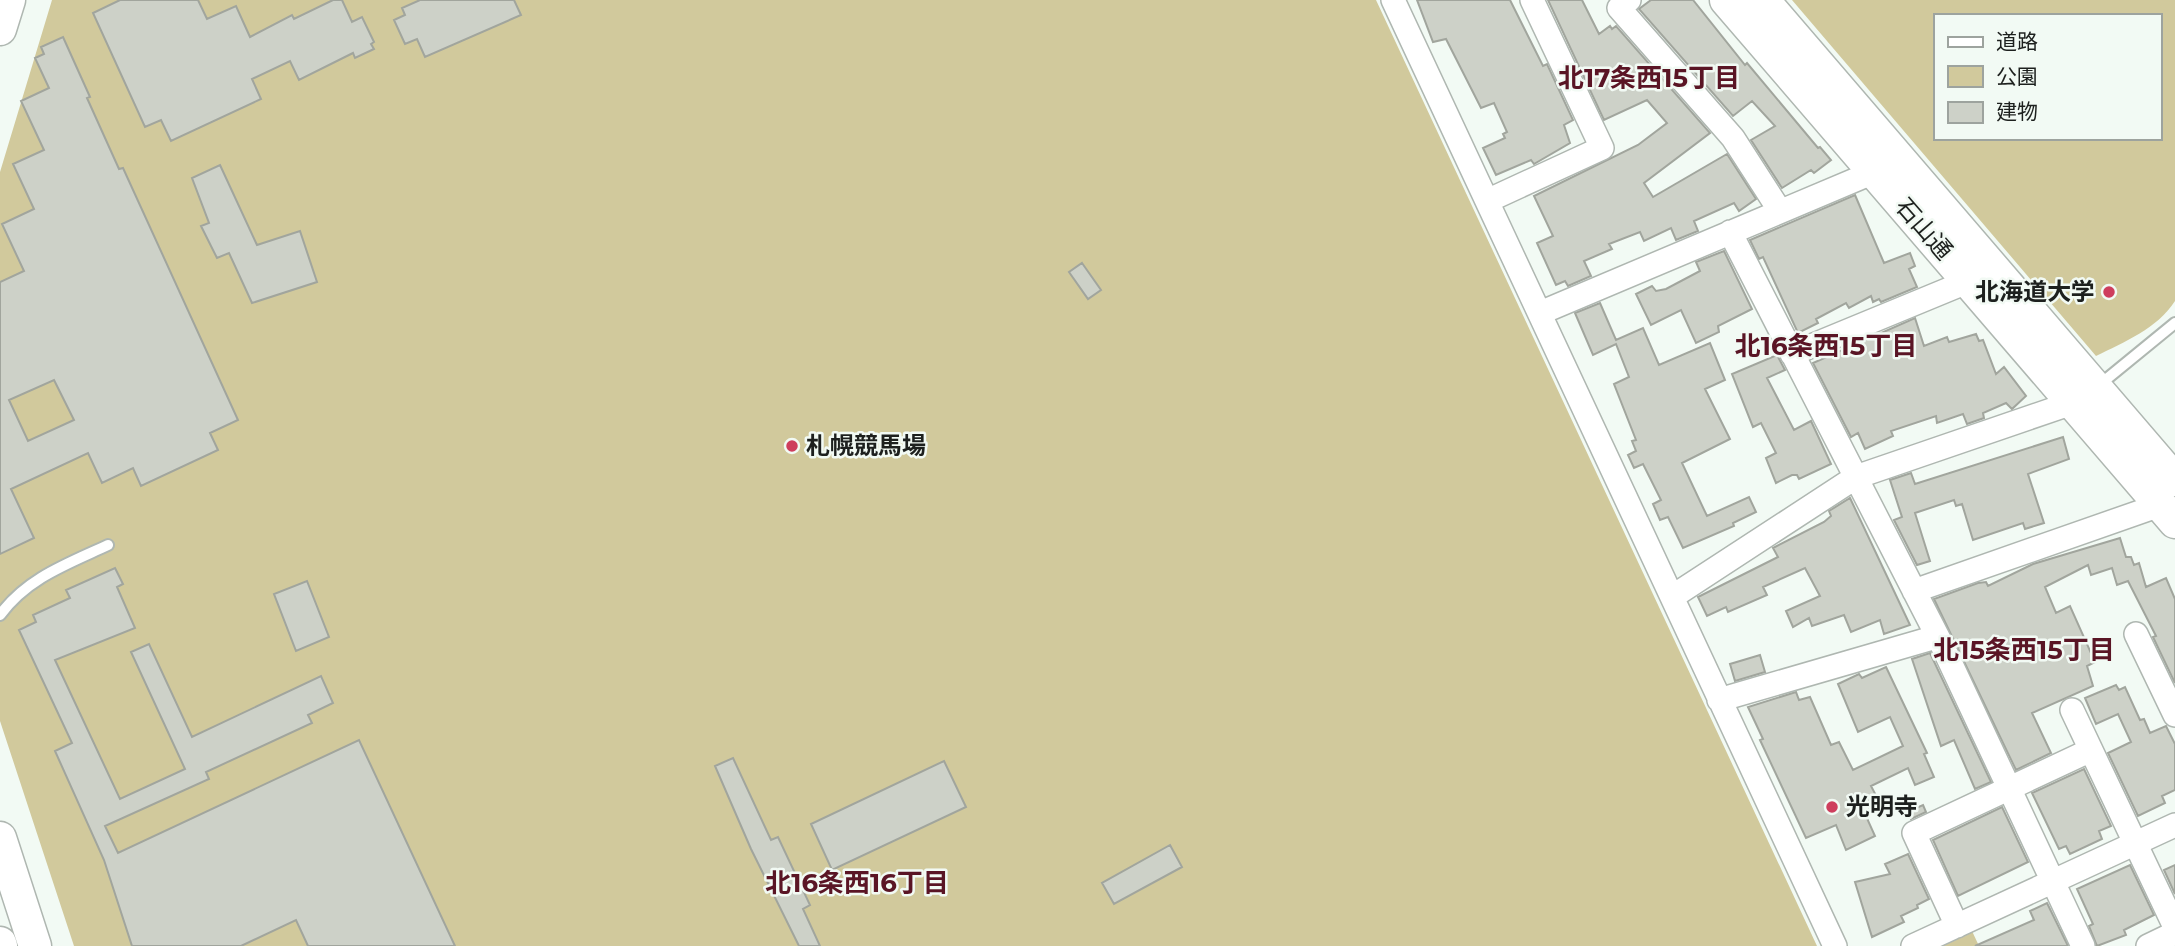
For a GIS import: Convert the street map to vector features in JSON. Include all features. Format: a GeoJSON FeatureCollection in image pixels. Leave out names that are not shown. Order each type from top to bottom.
{"type":"FeatureCollection","features":[{"type":"Feature","properties":{"kind":"main road"},"geometry":{"type":"LineString","coordinates":[[0,29],[9,0]]}},
{"type":"Feature","properties":{"kind":"main road","name":"石山通"},"geometry":{"type":"LineString","coordinates":[[1726,0],[1969,281],[2084,395]]}},
{"type":"Feature","properties":{"kind":"main road","name":"石山通"},"geometry":{"type":"LineString","coordinates":[[1763,0],[2170,502]]}},
{"type":"Feature","properties":{"kind":"main road"},"geometry":{"type":"LineString","coordinates":[[0,838],[35,946]]}},
{"type":"Feature","properties":{"kind":"street"},"geometry":{"type":"LineString","coordinates":[[1394,0],[1835,946]]}},
{"type":"Feature","properties":{"kind":"street"},"geometry":{"type":"LineString","coordinates":[[1488,201],[1602,148],[1532,0]]}},
{"type":"Feature","properties":{"kind":"street"},"geometry":{"type":"LineString","coordinates":[[1629,0],[1619,8],[1733,138],[1780,211]]}},
{"type":"Feature","properties":{"kind":"street"},"geometry":{"type":"LineString","coordinates":[[1540,313],[1874,172]]}},
{"type":"Feature","properties":{"kind":"street"},"geometry":{"type":"LineString","coordinates":[[1730,232],[2011,787],[2083,946]]}},
{"type":"Feature","properties":{"kind":"street"},"geometry":{"type":"LineString","coordinates":[[1792,354],[1969,281]]}},
{"type":"Feature","properties":{"kind":"street"},"geometry":{"type":"LineString","coordinates":[[1672,597],[1856,477],[2084,395]]}},
{"type":"Feature","properties":{"kind":"street"},"geometry":{"type":"LineString","coordinates":[[1914,591],[2170,502]]}},
{"type":"Feature","properties":{"kind":"street"},"geometry":{"type":"LineString","coordinates":[[2136,634],[2175,715]]}},
{"type":"Feature","properties":{"kind":"street"},"geometry":{"type":"LineString","coordinates":[[1720,700],[1936,637]]}},
{"type":"Feature","properties":{"kind":"street"},"geometry":{"type":"LineString","coordinates":[[2072,710],[2137,842],[2175,927]]}},
{"type":"Feature","properties":{"kind":"street"},"geometry":{"type":"LineString","coordinates":[[1957,926],[1914,833],[2091,750]]}},
{"type":"Feature","properties":{"kind":"street"},"geometry":{"type":"LineString","coordinates":[[1913,946],[2175,825]]}},
{"type":"Feature","properties":{"kind":"street"},"geometry":{"type":"LineString","coordinates":[[2148,946],[2175,933]]}},
{"type":"Feature","properties":{"kind":"lane"},"geometry":{"type":"LineString","coordinates":[[2084,395],[2175,323]]}},
{"type":"Feature","properties":{"kind":"lane"},"geometry":{"type":"LineString","coordinates":[[0,615],[17,594],[40,577],[108,545]]}},
{"type":"Feature","properties":{"kind":"green space","name":"札幌競馬場"},"geometry":{"type":"Polygon","coordinates":[[[52,0],[1376,0],[1817,946],[74,946],[0,721],[0,172],[52,0]]]}},
{"type":"Feature","properties":{"kind":"green space","name":"北海道大学"},"geometry":{"type":"Polygon","coordinates":[[[1792,0],[2175,0],[2175,301],[2159,319],[2129,340],[2096,356],[1792,0]]]}},
{"type":"Feature","properties":{"kind":"green space"},"geometry":{"type":"Polygon","coordinates":[[[1972,931],[1979,946],[1939,946],[1972,931]]]}},
{"type":"Feature","properties":{"kind":"building"},"geometry":{"type":"Polygon","coordinates":[[[120,0],[198,0],[207,19],[236,6],[250,37],[292,15],[294,19],[333,0],[342,0],[352,22],[362,17],[374,42],[371,44],[374,49],[355,58],[353,53],[299,80],[290,61],[252,79],[261,99],[171,141],[161,120],[145,127],[93,13],[120,0]]]}},
{"type":"Feature","properties":{"kind":"building"},"geometry":{"type":"Polygon","coordinates":[[[420,0],[514,0],[521,15],[425,57],[417,39],[405,44],[394,20],[405,15],[402,8],[420,0]]]}},
{"type":"Feature","properties":{"kind":"building"},"geometry":{"type":"Polygon","coordinates":[[[1417,0],[1510,0],[1543,66],[1547,64],[1573,120],[1564,125],[1570,143],[1534,164],[1531,160],[1496,175],[1483,148],[1505,138],[1503,134],[1507,132],[1494,103],[1481,108],[1446,39],[1433,42],[1417,0]]]}},
{"type":"Feature","properties":{"kind":"building"},"geometry":{"type":"Polygon","coordinates":[[[1548,0],[1582,0],[1599,34],[1610,26],[1612,29],[1616,26],[1710,133],[1644,183],[1653,197],[1727,154],[1756,199],[1739,211],[1734,203],[1694,221],[1698,231],[1676,240],[1671,228],[1644,241],[1640,232],[1609,244],[1612,249],[1584,261],[1591,276],[1568,286],[1565,281],[1556,285],[1537,243],[1553,236],[1534,196],[1638,145],[1667,123],[1647,100],[1604,120],[1548,0]]]}},
{"type":"Feature","properties":{"kind":"building"},"geometry":{"type":"Polygon","coordinates":[[[1651,0],[1693,0],[1745,65],[1747,63],[1831,160],[1814,173],[1811,170],[1782,188],[1751,140],[1775,126],[1752,101],[1733,116],[1639,9],[1651,0]]]}},
{"type":"Feature","properties":{"kind":"building"},"geometry":{"type":"Polygon","coordinates":[[[63,37],[119,169],[123,168],[238,420],[210,433],[218,450],[141,486],[133,468],[102,483],[88,453],[11,489],[34,538],[0,554],[0,282],[24,271],[2,224],[34,209],[13,164],[44,150],[21,101],[49,88],[35,58],[44,54],[41,47],[63,37]],[[54,380],[9,400],[28,441],[74,420],[54,380]]]}},
{"type":"Feature","properties":{"kind":"building"},"geometry":{"type":"Polygon","coordinates":[[[220,165],[257,245],[300,231],[317,282],[252,303],[229,253],[217,258],[201,226],[209,223],[192,178],[220,165]]]}},
{"type":"Feature","properties":{"kind":"building"},"geometry":{"type":"Polygon","coordinates":[[[1855,195],[1884,263],[1910,253],[1915,266],[1909,269],[1917,287],[1881,302],[1879,299],[1873,302],[1871,296],[1849,308],[1846,303],[1816,319],[1818,323],[1798,333],[1763,257],[1759,259],[1750,240],[1855,195]]]}},
{"type":"Feature","properties":{"kind":"building"},"geometry":{"type":"Polygon","coordinates":[[[1724,251],[1752,309],[1718,326],[1719,332],[1696,343],[1681,310],[1651,325],[1636,294],[1652,286],[1656,291],[1666,289],[1700,271],[1696,262],[1724,251]]]}},
{"type":"Feature","properties":{"kind":"building"},"geometry":{"type":"Polygon","coordinates":[[[1082,263],[1101,290],[1088,299],[1069,272],[1082,263]]]}},
{"type":"Feature","properties":{"kind":"building"},"geometry":{"type":"Polygon","coordinates":[[[1600,303],[1616,340],[1643,328],[1659,365],[1710,343],[1725,380],[1705,389],[1730,439],[1682,463],[1707,516],[1749,497],[1756,512],[1733,523],[1734,526],[1683,548],[1668,517],[1660,520],[1653,504],[1661,500],[1643,464],[1634,468],[1628,455],[1636,451],[1632,441],[1636,440],[1614,384],[1629,377],[1616,344],[1593,355],[1575,313],[1600,303]]]}},
{"type":"Feature","properties":{"kind":"building"},"geometry":{"type":"Polygon","coordinates":[[[1915,318],[1924,346],[1947,337],[1949,342],[1976,334],[1979,341],[1983,340],[1996,374],[2004,367],[2026,396],[2012,409],[2006,403],[1983,413],[1984,418],[1967,424],[1963,414],[1937,423],[1936,416],[1891,431],[1893,436],[1865,449],[1858,433],[1851,437],[1813,363],[1915,318]]]}},
{"type":"Feature","properties":{"kind":"building"},"geometry":{"type":"Polygon","coordinates":[[[1777,355],[1785,370],[1767,378],[1794,430],[1811,421],[1831,464],[1799,479],[1797,475],[1792,475],[1776,483],[1766,458],[1776,453],[1761,423],[1753,427],[1732,374],[1777,355]]]}},
{"type":"Feature","properties":{"kind":"building"},"geometry":{"type":"Polygon","coordinates":[[[2063,437],[2069,459],[2028,474],[2044,523],[2025,529],[2023,523],[1973,540],[1962,504],[1956,506],[1954,500],[1915,513],[1930,561],[1917,565],[1894,520],[1902,517],[1890,480],[1911,473],[1915,484],[2063,437]]]}},
{"type":"Feature","properties":{"kind":"building"},"geometry":{"type":"Polygon","coordinates":[[[1850,498],[1910,625],[1884,634],[1880,620],[1851,632],[1844,615],[1812,626],[1809,618],[1793,627],[1786,611],[1820,596],[1805,568],[1763,587],[1767,595],[1728,612],[1726,607],[1707,616],[1698,597],[1778,557],[1773,548],[1824,522],[1831,516],[1829,511],[1850,498]]]}},
{"type":"Feature","properties":{"kind":"building"},"geometry":{"type":"Polygon","coordinates":[[[2120,538],[2126,557],[2131,557],[2134,565],[2139,563],[2146,587],[2166,578],[2175,599],[2175,683],[2153,637],[2156,636],[2128,581],[2117,585],[2112,568],[2091,575],[2088,565],[2045,587],[2056,613],[2070,606],[2095,662],[2087,666],[2093,686],[2032,713],[2051,753],[2016,770],[1934,599],[1978,583],[1986,582],[1988,586],[2033,564],[2120,538]]]}},
{"type":"Feature","properties":{"kind":"building"},"geometry":{"type":"Polygon","coordinates":[[[115,568],[123,584],[117,587],[135,628],[55,660],[120,799],[185,769],[131,652],[149,644],[192,737],[321,676],[333,703],[308,715],[312,723],[206,772],[209,779],[105,826],[118,853],[359,740],[455,946],[308,946],[296,920],[241,946],[132,946],[104,860],[55,751],[72,743],[19,630],[36,622],[33,615],[70,598],[66,590],[115,568]]]}},
{"type":"Feature","properties":{"kind":"building"},"geometry":{"type":"Polygon","coordinates":[[[307,581],[329,637],[296,651],[274,594],[307,581]]]}},
{"type":"Feature","properties":{"kind":"building"},"geometry":{"type":"Polygon","coordinates":[[[1930,653],[1991,782],[1975,789],[1954,740],[1941,746],[1912,659],[1930,653]]]}},
{"type":"Feature","properties":{"kind":"building"},"geometry":{"type":"Polygon","coordinates":[[[1760,655],[1765,672],[1735,681],[1730,664],[1760,655]]]}},
{"type":"Feature","properties":{"kind":"building"},"geometry":{"type":"Polygon","coordinates":[[[1886,667],[1927,753],[1924,754],[1934,777],[1915,785],[1908,768],[1871,786],[1881,805],[1865,814],[1875,836],[1846,850],[1836,825],[1806,838],[1760,740],[1763,739],[1748,707],[1796,692],[1799,700],[1810,697],[1831,745],[1839,742],[1853,770],[1903,746],[1890,717],[1858,732],[1838,684],[1859,674],[1862,678],[1886,667]]]}},
{"type":"Feature","properties":{"kind":"building"},"geometry":{"type":"Polygon","coordinates":[[[2116,685],[2119,690],[2125,687],[2140,720],[2144,719],[2150,733],[2166,726],[2175,744],[2175,790],[2162,796],[2165,803],[2138,816],[2108,753],[2131,742],[2118,714],[2096,724],[2085,698],[2116,685]]]}},
{"type":"Feature","properties":{"kind":"building"},"geometry":{"type":"Polygon","coordinates":[[[733,758],[771,840],[778,837],[810,905],[803,909],[820,946],[799,946],[751,849],[715,766],[733,758]]]}},
{"type":"Feature","properties":{"kind":"building"},"geometry":{"type":"Polygon","coordinates":[[[944,761],[966,807],[832,870],[811,824],[944,761]]]}},
{"type":"Feature","properties":{"kind":"building"},"geometry":{"type":"Polygon","coordinates":[[[2084,769],[2111,826],[2099,831],[2102,839],[2070,854],[2066,846],[2059,849],[2032,793],[2084,769]]]}},
{"type":"Feature","properties":{"kind":"building"},"geometry":{"type":"Polygon","coordinates":[[[1923,805],[1926,812],[1911,819],[1907,812],[1923,805]]]}},
{"type":"Feature","properties":{"kind":"building"},"geometry":{"type":"Polygon","coordinates":[[[2002,807],[2028,862],[1958,896],[1933,840],[2002,807]]]}},
{"type":"Feature","properties":{"kind":"building"},"geometry":{"type":"Polygon","coordinates":[[[1170,845],[1182,867],[1114,904],[1102,883],[1170,845]]]}},
{"type":"Feature","properties":{"kind":"building"},"geometry":{"type":"Polygon","coordinates":[[[1908,854],[1929,899],[1901,916],[1904,922],[1872,937],[1855,882],[1890,874],[1885,864],[1908,854]]]}},
{"type":"Feature","properties":{"kind":"building"},"geometry":{"type":"Polygon","coordinates":[[[2130,865],[2154,915],[2124,930],[2126,935],[2097,946],[2089,926],[2093,924],[2077,889],[2130,865]]]}},
{"type":"Feature","properties":{"kind":"building"},"geometry":{"type":"Polygon","coordinates":[[[2175,865],[2175,894],[2164,870],[2175,865]]]}},
{"type":"Feature","properties":{"kind":"building"},"geometry":{"type":"Polygon","coordinates":[[[2047,903],[2068,946],[1975,946],[2034,920],[2030,911],[2047,903]]]}},
{"type":"Feature","properties":{"kind":"place","name":"北海道大学"},"geometry":{"type":"Point","coordinates":[2109,292]}},
{"type":"Feature","properties":{"kind":"place","name":"札幌競馬場"},"geometry":{"type":"Point","coordinates":[792,446]}},
{"type":"Feature","properties":{"kind":"place","name":"光明寺"},"geometry":{"type":"Point","coordinates":[1832,807]}},
{"type":"Feature","properties":{"kind":"district","name":"北17条西15丁目"},"geometry":{"type":"Point","coordinates":[1649,78]}},
{"type":"Feature","properties":{"kind":"district","name":"北16条西15丁目"},"geometry":{"type":"Point","coordinates":[1826,346]}},
{"type":"Feature","properties":{"kind":"district","name":"北15条西15丁目"},"geometry":{"type":"Point","coordinates":[2024,650]}},
{"type":"Feature","properties":{"kind":"district","name":"北16条西16丁目"},"geometry":{"type":"Point","coordinates":[857,883]}}]}
